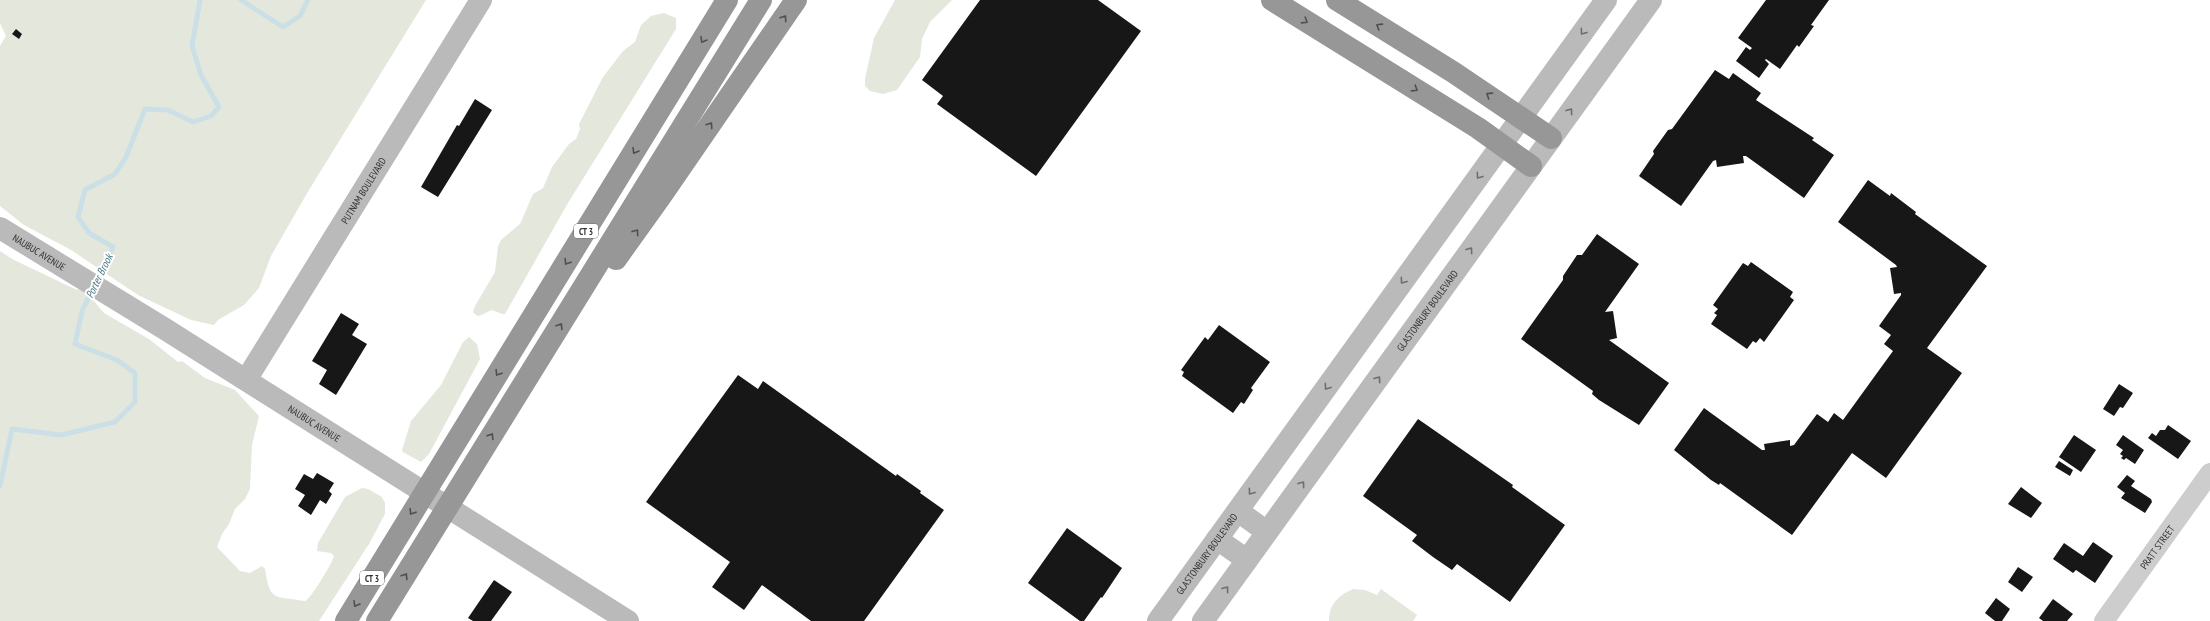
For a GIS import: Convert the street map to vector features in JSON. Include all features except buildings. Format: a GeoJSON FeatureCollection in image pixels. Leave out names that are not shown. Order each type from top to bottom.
{"type":"FeatureCollection","features":[{"type":"Feature","properties":{"kind":"highway","name":"CT 3"},"geometry":{"type":"LineString","coordinates":[[377,621],[761,0]]}},
{"type":"Feature","properties":{"kind":"highway"},"geometry":{"type":"LineString","coordinates":[[581,291],[611,264],[637,230],[796,0]]}},
{"type":"Feature","properties":{"kind":"highway"},"geometry":{"type":"LineString","coordinates":[[1272,0],[1502,144],[1531,166]]}},
{"type":"Feature","properties":{"kind":"highway"},"geometry":{"type":"LineString","coordinates":[[1337,0],[1453,72],[1551,138]]}},
{"type":"Feature","properties":{"kind":"highway","name":"CT 3"},"geometry":{"type":"LineString","coordinates":[[346,621],[725,2]]}},
{"type":"Feature","properties":{"kind":"street","name":"PUTNAM BOULEVARD"},"geometry":{"type":"LineString","coordinates":[[246,380],[481,0]]}},
{"type":"Feature","properties":{"kind":"street","name":"GLASTONBURY BOULEVARD"},"geometry":{"type":"LineString","coordinates":[[1158,621],[1606,0]]}},
{"type":"Feature","properties":{"kind":"street","name":"GLASTONBURY BOULEVARD"},"geometry":{"type":"LineString","coordinates":[[1203,621],[1651,0]]}},
{"type":"Feature","properties":{"kind":"street","name":"NAUBUC AVENUE"},"geometry":{"type":"LineString","coordinates":[[0,228],[246,380],[628,621]]}},
{"type":"Feature","properties":{"kind":"street","name":"PRATT STREET"},"geometry":{"type":"LineString","coordinates":[[2104,621],[2210,473]]}},
{"type":"Feature","properties":{"kind":"street"},"geometry":{"type":"LineString","coordinates":[[1238,511],[1267,532]]}},
{"type":"Feature","properties":{"kind":"street"},"geometry":{"type":"LineString","coordinates":[[1218,539],[1247,560]]}},
{"type":"Feature","properties":{"kind":"shaded area"},"geometry":{"type":"Polygon","coordinates":[[[0,0],[426,0],[306,195],[271,256],[259,288],[244,305],[218,320],[214,325],[191,320],[138,295],[71,250],[24,225],[0,206],[0,46],[6,36],[0,23],[0,0]]]}},
{"type":"Feature","properties":{"kind":"shaded area"},"geometry":{"type":"Polygon","coordinates":[[[895,0],[952,0],[930,22],[922,39],[920,57],[897,90],[883,94],[870,91],[865,86],[865,79],[874,38],[895,0]]]}},
{"type":"Feature","properties":{"kind":"shaded area"},"geometry":{"type":"Polygon","coordinates":[[[664,13],[676,18],[676,29],[568,203],[505,314],[492,310],[479,316],[476,315],[473,312],[475,306],[495,272],[498,246],[501,240],[520,224],[533,194],[543,188],[552,167],[569,144],[576,139],[580,129],[579,124],[603,77],[623,51],[635,42],[641,25],[651,16],[664,13]]]}},
{"type":"Feature","properties":{"kind":"shaded area"},"geometry":{"type":"Polygon","coordinates":[[[0,251],[14,260],[77,290],[83,288],[104,313],[149,339],[178,362],[182,361],[205,378],[235,390],[259,416],[252,445],[250,489],[245,499],[235,509],[217,547],[240,571],[250,573],[262,566],[265,569],[269,587],[275,596],[305,601],[316,588],[334,556],[331,553],[317,551],[318,543],[345,497],[362,488],[368,489],[382,497],[385,503],[385,514],[369,544],[319,621],[0,621],[0,251]]]}},
{"type":"Feature","properties":{"kind":"shaded area"},"geometry":{"type":"Polygon","coordinates":[[[469,337],[477,344],[480,359],[429,454],[421,462],[402,450],[411,421],[441,385],[463,342],[469,337]]]}},
{"type":"Feature","properties":{"kind":"shaded area"},"geometry":{"type":"Polygon","coordinates":[[[1353,589],[1365,590],[1377,595],[1381,589],[1417,615],[1413,621],[1329,621],[1329,615],[1335,601],[1353,589]]]}},
{"type":"Feature","properties":{"kind":"waterway","name":"Porter Brook"},"geometry":{"type":"LineString","coordinates":[[97,280],[113,247],[89,233],[78,217],[85,190],[115,174],[126,157],[145,109],[168,110],[193,122],[211,116],[219,107],[201,75],[192,46],[200,0]]}},
{"type":"Feature","properties":{"kind":"waterway","name":"Porter Brook"},"geometry":{"type":"LineString","coordinates":[[241,0],[283,27],[300,16],[308,0]]}},
{"type":"Feature","properties":{"kind":"waterway","name":"Porter Brook"},"geometry":{"type":"LineString","coordinates":[[0,486],[12,429],[61,435],[115,422],[135,402],[135,373],[117,360],[75,344],[82,311],[92,291]]}}]}
